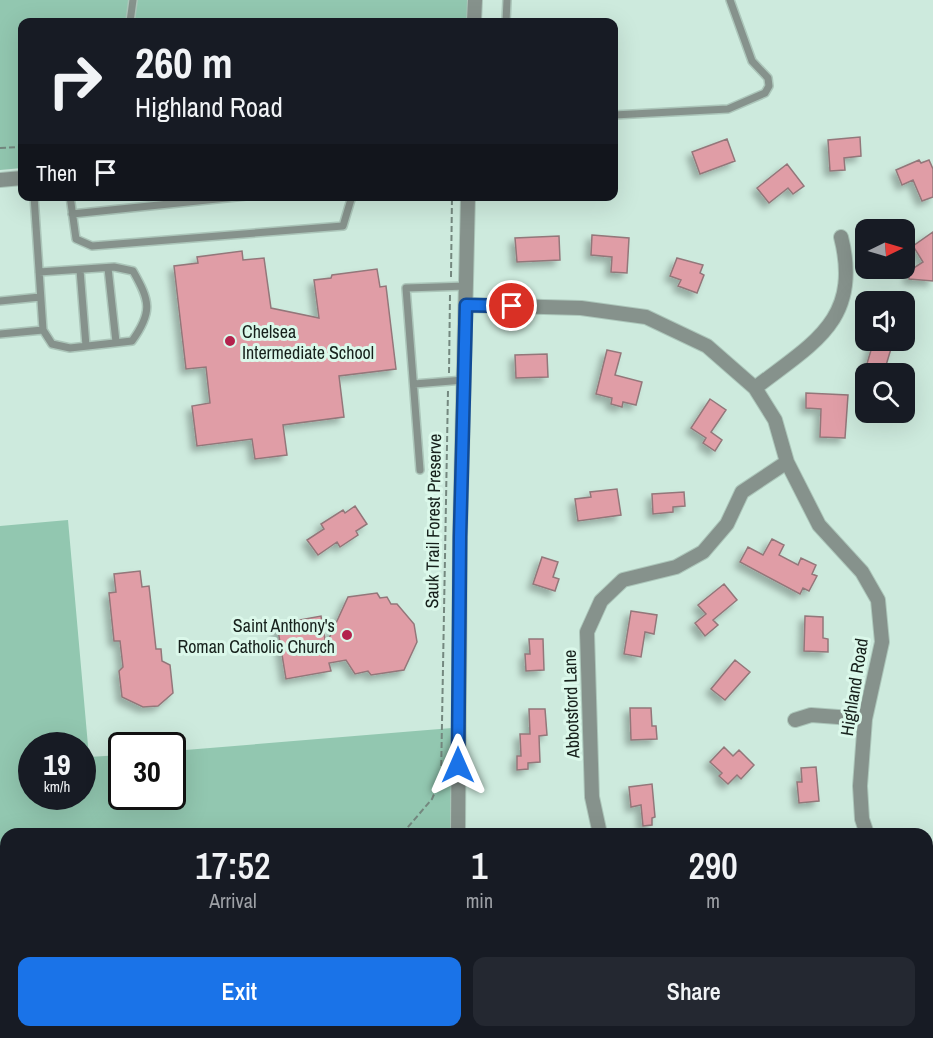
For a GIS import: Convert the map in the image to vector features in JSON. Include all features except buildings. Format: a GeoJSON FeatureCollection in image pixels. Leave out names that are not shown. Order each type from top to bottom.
{"type":"FeatureCollection","features":[{"type":"Feature","properties":{"kind":"street"},"geometry":{"type":"LineString","coordinates":[[474,18],[475,0]]}},
{"type":"Feature","properties":{"kind":"street"},"geometry":{"type":"LineString","coordinates":[[0,180],[18,178]]}},
{"type":"Feature","properties":{"kind":"street"},"geometry":{"type":"LineString","coordinates":[[458,828],[468,201]]}},
{"type":"Feature","properties":{"kind":"street"},"geometry":{"type":"LineString","coordinates":[[755,388],[818,339],[842,307],[848,264],[841,237]]}},
{"type":"Feature","properties":{"kind":"street","name":"Highland Road"},"geometry":{"type":"LineString","coordinates":[[466,305],[582,308],[646,317],[707,346],[755,388],[776,420],[787,462],[819,525],[862,572],[878,600],[882,642],[865,719],[860,786],[862,819],[865,828]]}},
{"type":"Feature","properties":{"kind":"street","name":"Abbotsford Lane"},"geometry":{"type":"LineString","coordinates":[[599,828],[592,796],[587,632],[601,601],[623,580],[676,567],[703,552],[727,524],[742,492],[787,462]]}},
{"type":"Feature","properties":{"kind":"street"},"geometry":{"type":"LineString","coordinates":[[795,720],[811,715],[865,719]]}},
{"type":"Feature","properties":{"kind":"lane"},"geometry":{"type":"LineString","coordinates":[[131,18],[133,0]]}},
{"type":"Feature","properties":{"kind":"lane"},"geometry":{"type":"LineString","coordinates":[[506,18],[507,0]]}},
{"type":"Feature","properties":{"kind":"lane"},"geometry":{"type":"LineString","coordinates":[[618,115],[728,108],[765,93],[769,86],[768,78],[752,61],[730,0]]}},
{"type":"Feature","properties":{"kind":"lane"},"geometry":{"type":"LineString","coordinates":[[34,201],[40,297],[43,330],[52,344],[70,348],[132,340],[146,321],[146,294],[133,271],[108,268],[39,272]]}},
{"type":"Feature","properties":{"kind":"lane"},"geometry":{"type":"LineString","coordinates":[[71,201],[76,239],[92,246],[343,226],[350,201]]}},
{"type":"Feature","properties":{"kind":"lane"},"geometry":{"type":"LineString","coordinates":[[72,214],[198,201]]}},
{"type":"Feature","properties":{"kind":"lane"},"geometry":{"type":"LineString","coordinates":[[108,268],[116,342]]}},
{"type":"Feature","properties":{"kind":"lane"},"geometry":{"type":"LineString","coordinates":[[80,270],[86,346]]}},
{"type":"Feature","properties":{"kind":"lane"},"geometry":{"type":"LineString","coordinates":[[420,470],[406,288],[467,286]]}},
{"type":"Feature","properties":{"kind":"lane"},"geometry":{"type":"LineString","coordinates":[[0,301],[40,297]]}},
{"type":"Feature","properties":{"kind":"lane"},"geometry":{"type":"LineString","coordinates":[[0,334],[43,330]]}},
{"type":"Feature","properties":{"kind":"lane"},"geometry":{"type":"LineString","coordinates":[[414,384],[464,380]]}},
{"type":"Feature","properties":{"kind":"path"},"geometry":{"type":"LineString","coordinates":[[0,148],[18,147]]}},
{"type":"Feature","properties":{"kind":"path","name":"Sauk Trail Forest Preserve"},"geometry":{"type":"LineString","coordinates":[[407,828],[432,799],[441,778],[452,201]]}},
{"type":"Feature","properties":{"kind":"shaded area"},"geometry":{"type":"Polygon","coordinates":[[[0,0],[470,0],[468,18],[18,18],[18,168],[0,170],[0,0]]]}},
{"type":"Feature","properties":{"kind":"shaded area"},"geometry":{"type":"Polygon","coordinates":[[[68,520],[87,732],[18,732],[18,810],[96,810],[96,757],[108,756],[108,810],[186,810],[186,750],[452,728],[451,828],[0,828],[0,526],[68,520]]]}},
{"type":"Feature","properties":{"kind":"place","name":"Chelsea Intermediate School"},"geometry":{"type":"Point","coordinates":[230,341]}},
{"type":"Feature","properties":{"kind":"place","name":"Saint Anthony's Roman Catholic Church"},"geometry":{"type":"Point","coordinates":[347,635]}},
{"type":"Feature","properties":{"kind":"route"},"geometry":{"type":"LineString","coordinates":[[458,765],[460,537],[466,305],[512,306]]}}]}
